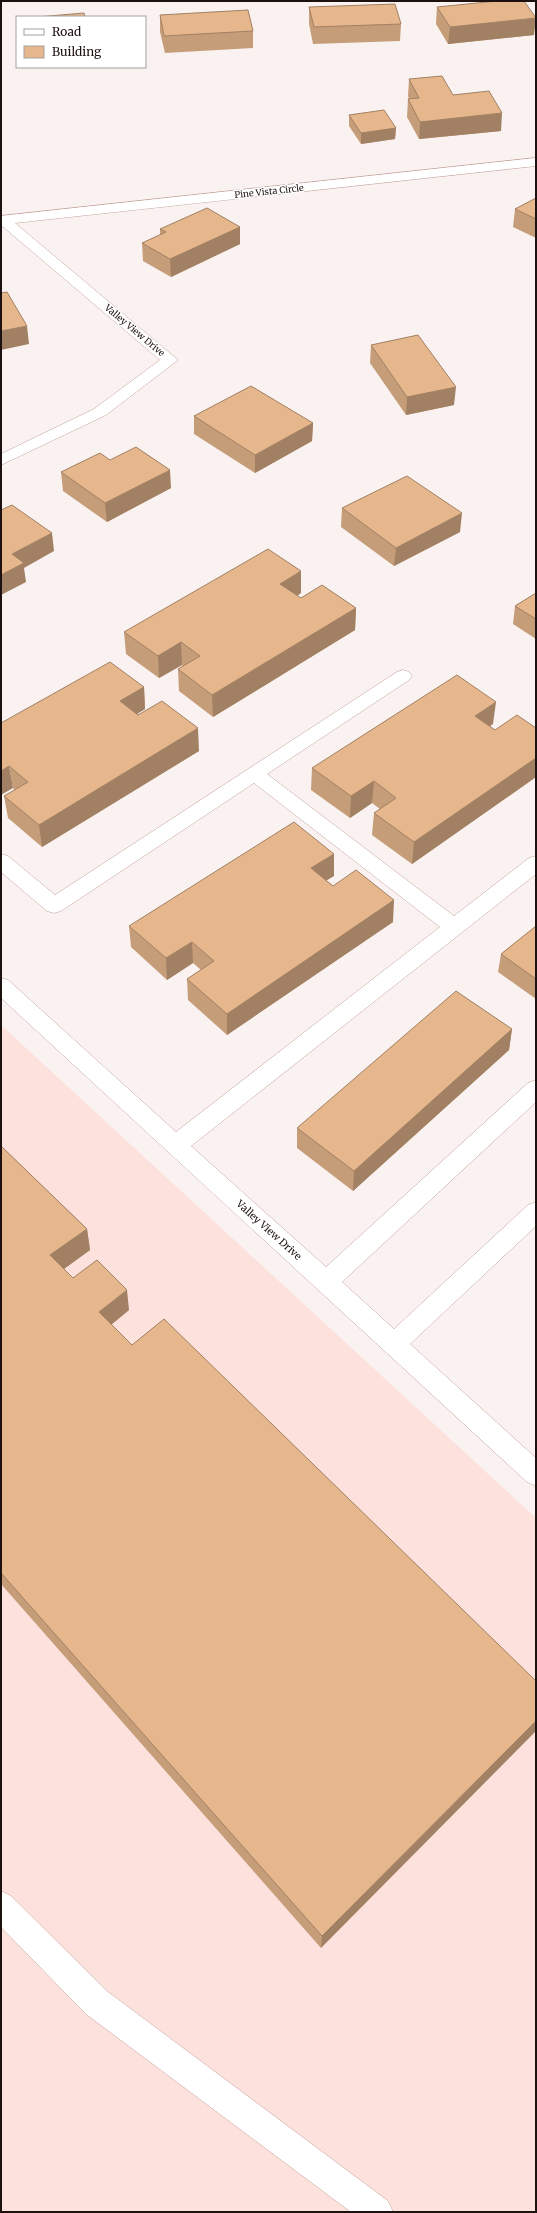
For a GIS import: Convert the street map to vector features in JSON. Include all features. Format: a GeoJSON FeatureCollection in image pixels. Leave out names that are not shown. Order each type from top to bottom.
{"type":"FeatureCollection","features":[{"type":"Feature","properties":{"kind":"street","name":"Pine Vista Circle"},"geometry":{"type":"LineString","coordinates":[[2,220],[536,162]]}},
{"type":"Feature","properties":{"kind":"street","name":"Valley View Drive"},"geometry":{"type":"LineString","coordinates":[[1,460],[100,412],[170,360],[2,220]]}},
{"type":"Feature","properties":{"kind":"street"},"geometry":{"type":"LineString","coordinates":[[1,861],[54,906],[403,676]]}},
{"type":"Feature","properties":{"kind":"street"},"geometry":{"type":"LineString","coordinates":[[254,774],[454,927]]}},
{"type":"Feature","properties":{"kind":"street"},"geometry":{"type":"LineString","coordinates":[[176,1145],[536,863]]}},
{"type":"Feature","properties":{"kind":"street","name":"Valley View Drive"},"geometry":{"type":"LineString","coordinates":[[1,986],[536,1474]]}},
{"type":"Feature","properties":{"kind":"street"},"geometry":{"type":"LineString","coordinates":[[326,1282],[536,1089]]}},
{"type":"Feature","properties":{"kind":"street"},"geometry":{"type":"LineString","coordinates":[[394,1344],[536,1212]]}},
{"type":"Feature","properties":{"kind":"street"},"geometry":{"type":"LineString","coordinates":[[1,1906],[97,2003],[377,2212]]}},
{"type":"Feature","properties":{"kind":"shaded area"},"geometry":{"type":"Polygon","coordinates":[[[1,1025],[536,1518],[536,2212],[1,2212],[1,1025]]]}},
{"type":"Feature","properties":{"kind":"building"},"geometry":{"type":"Polygon","coordinates":[[[497,1],[524,1],[536,18],[450,27],[437,7],[497,1]]]}},
{"type":"Feature","properties":{"kind":"building"},"geometry":{"type":"Polygon","coordinates":[[[395,4],[401,24],[314,27],[309,7],[395,4]]]}},
{"type":"Feature","properties":{"kind":"building"},"geometry":{"type":"Polygon","coordinates":[[[248,10],[253,31],[164,36],[160,15],[248,10]]]}},
{"type":"Feature","properties":{"kind":"building"},"geometry":{"type":"Polygon","coordinates":[[[84,13],[85,16],[49,16],[84,13]]]}},
{"type":"Feature","properties":{"kind":"building"},"geometry":{"type":"Polygon","coordinates":[[[442,76],[453,95],[489,91],[502,113],[420,122],[408,99],[419,98],[409,79],[442,76]]]}},
{"type":"Feature","properties":{"kind":"building"},"geometry":{"type":"Polygon","coordinates":[[[384,110],[396,128],[361,133],[349,115],[384,110]]]}},
{"type":"Feature","properties":{"kind":"building"},"geometry":{"type":"Polygon","coordinates":[[[536,198],[536,219],[515,209],[536,198]]]}},
{"type":"Feature","properties":{"kind":"building"},"geometry":{"type":"Polygon","coordinates":[[[207,208],[240,227],[170,259],[142,243],[166,232],[160,229],[207,208]]]}},
{"type":"Feature","properties":{"kind":"building"},"geometry":{"type":"Polygon","coordinates":[[[7,292],[27,326],[1,331],[1,293],[7,292]]]}},
{"type":"Feature","properties":{"kind":"building"},"geometry":{"type":"Polygon","coordinates":[[[418,335],[456,387],[407,397],[371,345],[418,335]]]}},
{"type":"Feature","properties":{"kind":"building"},"geometry":{"type":"Polygon","coordinates":[[[251,386],[313,423],[255,455],[194,416],[251,386]]]}},
{"type":"Feature","properties":{"kind":"building"},"geometry":{"type":"Polygon","coordinates":[[[136,447],[170,470],[105,503],[61,472],[100,453],[110,460],[136,447]]]}},
{"type":"Feature","properties":{"kind":"building"},"geometry":{"type":"Polygon","coordinates":[[[407,476],[462,513],[396,548],[342,508],[407,476]]]}},
{"type":"Feature","properties":{"kind":"building"},"geometry":{"type":"Polygon","coordinates":[[[12,505],[52,533],[12,554],[24,563],[1,575],[1,510],[12,505]]]}},
{"type":"Feature","properties":{"kind":"building"},"geometry":{"type":"Polygon","coordinates":[[[268,549],[301,571],[280,584],[301,598],[322,585],[356,608],[212,695],[178,669],[200,656],[181,642],[158,656],[124,632],[268,549]]]}},
{"type":"Feature","properties":{"kind":"building"},"geometry":{"type":"Polygon","coordinates":[[[536,593],[536,619],[515,606],[536,593]]]}},
{"type":"Feature","properties":{"kind":"building"},"geometry":{"type":"Polygon","coordinates":[[[110,662],[144,687],[120,701],[138,715],[162,701],[198,728],[39,825],[4,796],[28,782],[9,766],[1,771],[1,723],[110,662]]]}},
{"type":"Feature","properties":{"kind":"building"},"geometry":{"type":"Polygon","coordinates":[[[457,675],[496,702],[475,716],[495,730],[517,715],[536,728],[536,758],[414,842],[374,813],[396,798],[374,781],[351,796],[312,768],[457,675]]]}},
{"type":"Feature","properties":{"kind":"building"},"geometry":{"type":"Polygon","coordinates":[[[294,822],[334,854],[311,868],[333,886],[356,870],[394,900],[227,1014],[187,979],[214,961],[192,942],[166,958],[129,926],[294,822]]]}},
{"type":"Feature","properties":{"kind":"building"},"geometry":{"type":"Polygon","coordinates":[[[536,926],[536,979],[501,954],[536,926]]]}},
{"type":"Feature","properties":{"kind":"building"},"geometry":{"type":"Polygon","coordinates":[[[456,991],[512,1029],[354,1171],[297,1128],[456,991]]]}},
{"type":"Feature","properties":{"kind":"building"},"geometry":{"type":"Polygon","coordinates":[[[1,1146],[87,1229],[50,1255],[73,1278],[97,1260],[127,1290],[99,1312],[132,1345],[164,1319],[536,1681],[536,1721],[322,1936],[1,1573],[1,1146]]]}}]}
